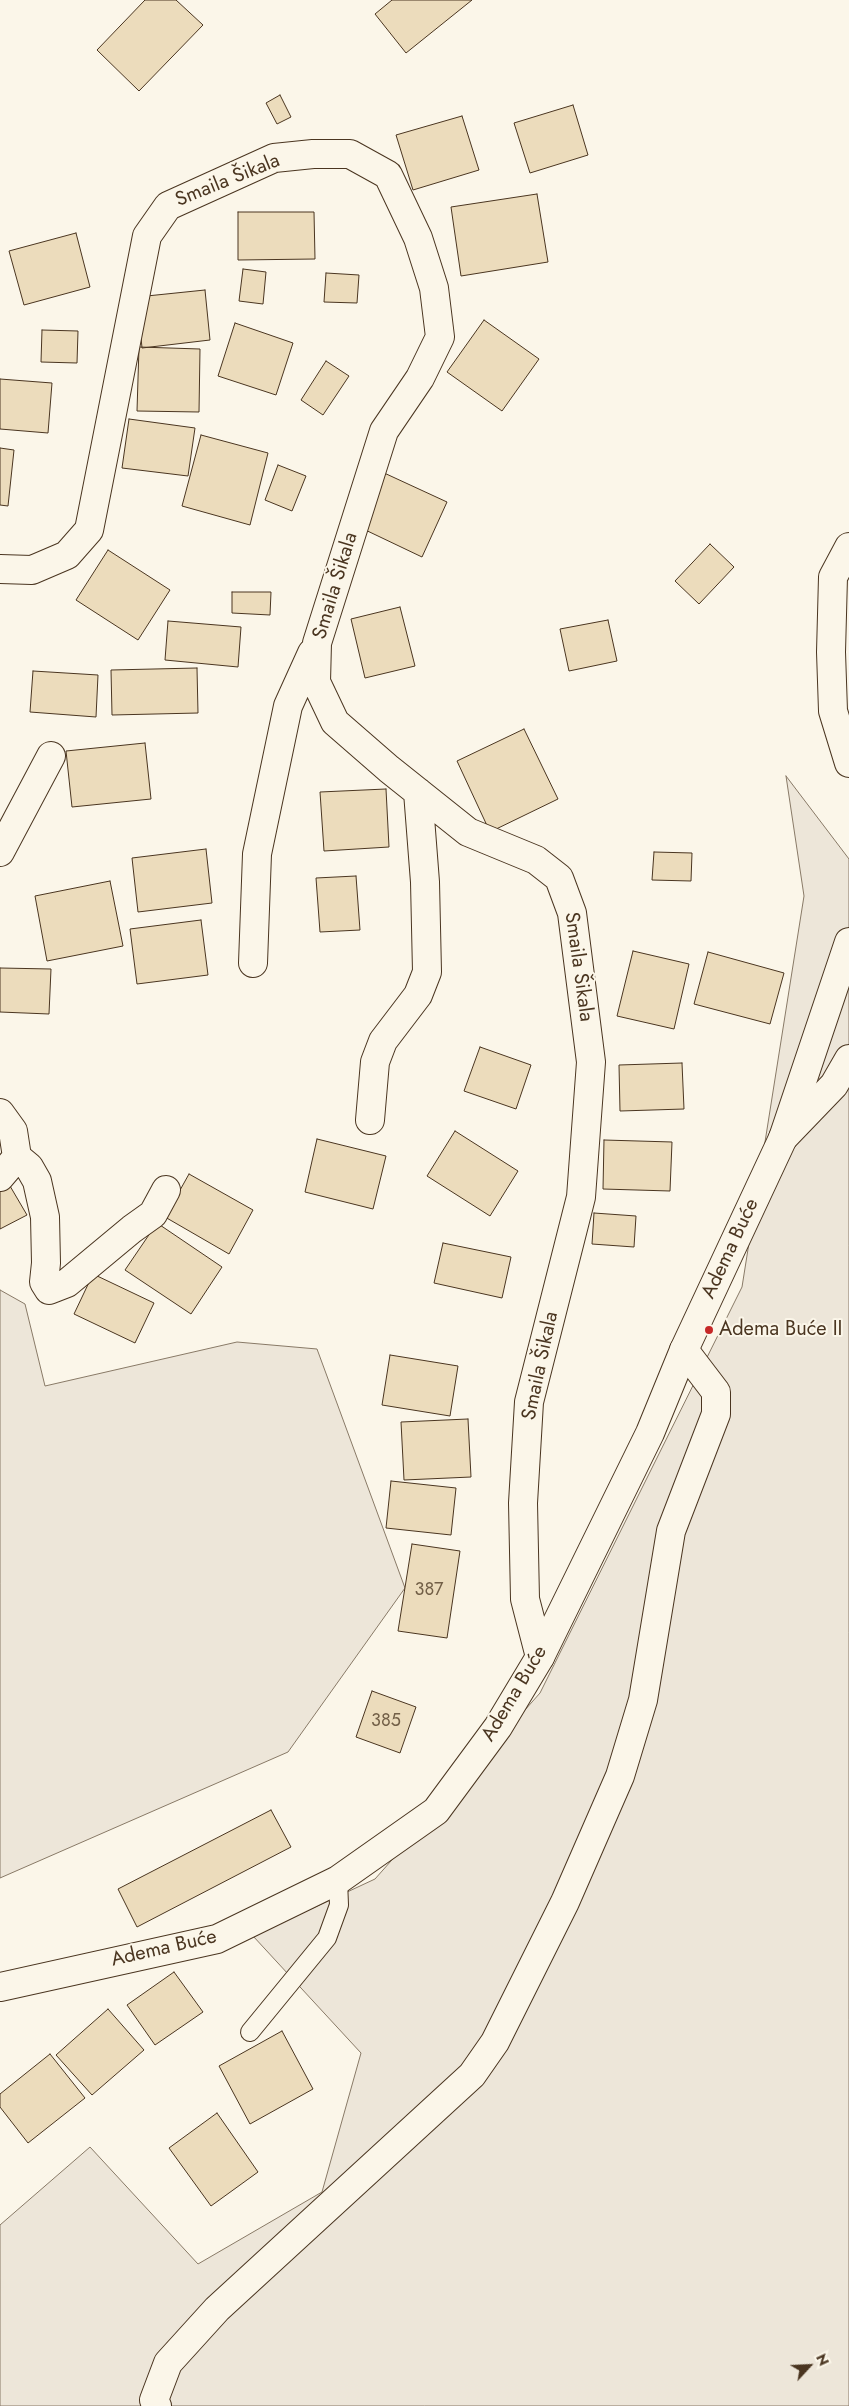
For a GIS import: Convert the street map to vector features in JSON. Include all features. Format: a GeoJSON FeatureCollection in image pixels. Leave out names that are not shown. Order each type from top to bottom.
{"type":"FeatureCollection","features":[{"type":"Feature","properties":{"kind":"street","name":"Smaila Šikala"},"geometry":{"type":"LineString","coordinates":[[0,569],[32,570],[67,554],[89,530],[147,236],[168,206],[274,158],[313,154],[350,154],[388,174],[418,238],[434,288],[440,337],[420,378],[384,431],[316,643],[316,682],[335,722],[418,792],[468,832],[536,860],[559,878],[572,913],[591,1062],[581,1197],[529,1402],[523,1503],[525,1599],[540,1657]]}},
{"type":"Feature","properties":{"kind":"street"},"geometry":{"type":"LineString","coordinates":[[849,547],[833,577],[831,652],[833,711],[849,762]]}},
{"type":"Feature","properties":{"kind":"street"},"geometry":{"type":"LineString","coordinates":[[253,962],[257,854],[288,706],[316,643]]}},
{"type":"Feature","properties":{"kind":"street"},"geometry":{"type":"LineString","coordinates":[[0,852],[51,756]]}},
{"type":"Feature","properties":{"kind":"street"},"geometry":{"type":"LineString","coordinates":[[370,1120],[375,1062],[383,1041],[418,995],[427,972],[425,882],[418,792]]}},
{"type":"Feature","properties":{"kind":"street","name":"Adema Buće"},"geometry":{"type":"LineString","coordinates":[[0,1987],[217,1939],[338,1880],[436,1810],[498,1727],[540,1657],[650,1432],[684,1350],[783,1138],[849,942]]}},
{"type":"Feature","properties":{"kind":"street","name":"Adema Buće"},"geometry":{"type":"LineString","coordinates":[[783,1138],[834,1085],[849,1059]]}},
{"type":"Feature","properties":{"kind":"street"},"geometry":{"type":"LineString","coordinates":[[0,1113],[13,1131],[8,1167],[29,1167],[37,1181],[45,1217],[46,1263],[44,1282],[49,1290],[66,1283],[153,1214],[166,1190]]}},
{"type":"Feature","properties":{"kind":"street"},"geometry":{"type":"LineString","coordinates":[[157,2406],[154,2400],[168,2363],[192,2336],[217,2309],[472,2075],[499,2033],[564,1902],[616,1785],[643,1700],[671,1531],[716,1414],[716,1392],[684,1350]]}},
{"type":"Feature","properties":{"kind":"lane"},"geometry":{"type":"LineString","coordinates":[[250,2032],[327,1938],[339,1905],[338,1880]]}},
{"type":"Feature","properties":{"kind":"shaded area"},"geometry":{"type":"Polygon","coordinates":[[[786,776],[849,859],[849,2406],[0,2406],[0,2225],[90,2147],[198,2264],[322,2192],[361,2053],[253,1936],[375,1879],[540,1693],[742,1287],[804,896],[786,776]]]}},
{"type":"Feature","properties":{"kind":"shaded area"},"geometry":{"type":"Polygon","coordinates":[[[0,1290],[25,1304],[45,1386],[237,1342],[317,1349],[405,1588],[288,1752],[0,1878],[0,1290]]]}},
{"type":"Feature","properties":{"kind":"building"},"geometry":{"type":"Polygon","coordinates":[[[145,0],[176,0],[203,25],[139,91],[97,50],[145,0]]]}},
{"type":"Feature","properties":{"kind":"building"},"geometry":{"type":"Polygon","coordinates":[[[392,0],[472,0],[406,53],[375,14],[392,0]]]}},
{"type":"Feature","properties":{"kind":"building"},"geometry":{"type":"Polygon","coordinates":[[[280,95],[291,117],[277,124],[266,103],[280,95]]]}},
{"type":"Feature","properties":{"kind":"building"},"geometry":{"type":"Polygon","coordinates":[[[573,105],[588,155],[530,173],[514,123],[573,105]]]}},
{"type":"Feature","properties":{"kind":"building"},"geometry":{"type":"Polygon","coordinates":[[[462,116],[479,170],[413,190],[396,135],[462,116]]]}},
{"type":"Feature","properties":{"kind":"building"},"geometry":{"type":"Polygon","coordinates":[[[537,194],[548,262],[461,276],[451,207],[537,194]]]}},
{"type":"Feature","properties":{"kind":"building"},"geometry":{"type":"Polygon","coordinates":[[[238,212],[314,212],[315,259],[238,260],[238,212]]]}},
{"type":"Feature","properties":{"kind":"building"},"geometry":{"type":"Polygon","coordinates":[[[76,233],[90,287],[24,305],[9,251],[76,233]]]}},
{"type":"Feature","properties":{"kind":"building"},"geometry":{"type":"Polygon","coordinates":[[[243,269],[266,272],[263,304],[239,301],[243,269]]]}},
{"type":"Feature","properties":{"kind":"building"},"geometry":{"type":"Polygon","coordinates":[[[326,273],[359,275],[357,303],[324,302],[326,273]]]}},
{"type":"Feature","properties":{"kind":"building"},"geometry":{"type":"Polygon","coordinates":[[[205,290],[210,340],[142,348],[137,297],[205,290]]]}},
{"type":"Feature","properties":{"kind":"building"},"geometry":{"type":"Polygon","coordinates":[[[484,320],[539,359],[502,411],[447,372],[484,320]]]}},
{"type":"Feature","properties":{"kind":"building"},"geometry":{"type":"Polygon","coordinates":[[[235,323],[293,343],[276,395],[218,376],[235,323]]]}},
{"type":"Feature","properties":{"kind":"building"},"geometry":{"type":"Polygon","coordinates":[[[42,330],[78,331],[77,363],[41,362],[42,330]]]}},
{"type":"Feature","properties":{"kind":"building"},"geometry":{"type":"Polygon","coordinates":[[[139,347],[200,349],[199,412],[137,411],[139,347]]]}},
{"type":"Feature","properties":{"kind":"building"},"geometry":{"type":"Polygon","coordinates":[[[326,361],[349,376],[323,415],[301,400],[326,361]]]}},
{"type":"Feature","properties":{"kind":"building"},"geometry":{"type":"Polygon","coordinates":[[[0,379],[52,383],[48,433],[0,429],[0,379]]]}},
{"type":"Feature","properties":{"kind":"building"},"geometry":{"type":"Polygon","coordinates":[[[129,419],[195,428],[188,476],[122,468],[129,419]]]}},
{"type":"Feature","properties":{"kind":"building"},"geometry":{"type":"Polygon","coordinates":[[[201,435],[268,453],[250,525],[182,506],[201,435]]]}},
{"type":"Feature","properties":{"kind":"building"},"geometry":{"type":"Polygon","coordinates":[[[0,448],[14,450],[8,506],[0,505],[0,448]]]}},
{"type":"Feature","properties":{"kind":"building"},"geometry":{"type":"Polygon","coordinates":[[[278,465],[306,476],[292,511],[265,500],[278,465]]]}},
{"type":"Feature","properties":{"kind":"building"},"geometry":{"type":"Polygon","coordinates":[[[382,472],[447,502],[422,557],[357,526],[382,472]]]}},
{"type":"Feature","properties":{"kind":"building"},"geometry":{"type":"Polygon","coordinates":[[[710,544],[734,567],[699,604],[675,581],[710,544]]]}},
{"type":"Feature","properties":{"kind":"building"},"geometry":{"type":"Polygon","coordinates":[[[108,550],[170,590],[138,640],[76,600],[108,550]]]}},
{"type":"Feature","properties":{"kind":"building"},"geometry":{"type":"Polygon","coordinates":[[[232,592],[271,592],[270,615],[232,613],[232,592]]]}},
{"type":"Feature","properties":{"kind":"building"},"geometry":{"type":"Polygon","coordinates":[[[400,607],[415,666],[365,678],[351,619],[400,607]]]}},
{"type":"Feature","properties":{"kind":"building"},"geometry":{"type":"Polygon","coordinates":[[[608,620],[617,661],[569,671],[560,629],[608,620]]]}},
{"type":"Feature","properties":{"kind":"building"},"geometry":{"type":"Polygon","coordinates":[[[168,621],[241,627],[238,667],[165,660],[168,621]]]}},
{"type":"Feature","properties":{"kind":"building"},"geometry":{"type":"Polygon","coordinates":[[[197,668],[198,713],[112,715],[111,670],[197,668]]]}},
{"type":"Feature","properties":{"kind":"building"},"geometry":{"type":"Polygon","coordinates":[[[33,671],[98,675],[96,717],[30,712],[33,671]]]}},
{"type":"Feature","properties":{"kind":"building"},"geometry":{"type":"Polygon","coordinates":[[[524,729],[558,799],[490,832],[457,761],[524,729]]]}},
{"type":"Feature","properties":{"kind":"building"},"geometry":{"type":"Polygon","coordinates":[[[145,743],[151,799],[72,807],[66,751],[145,743]]]}},
{"type":"Feature","properties":{"kind":"building"},"geometry":{"type":"Polygon","coordinates":[[[386,789],[389,847],[324,851],[320,792],[386,789]]]}},
{"type":"Feature","properties":{"kind":"building"},"geometry":{"type":"Polygon","coordinates":[[[206,849],[212,903],[138,912],[132,858],[206,849]]]}},
{"type":"Feature","properties":{"kind":"building"},"geometry":{"type":"Polygon","coordinates":[[[654,852],[692,853],[691,881],[652,880],[654,852]]]}},
{"type":"Feature","properties":{"kind":"building"},"geometry":{"type":"Polygon","coordinates":[[[356,876],[360,930],[320,932],[316,878],[356,876]]]}},
{"type":"Feature","properties":{"kind":"building"},"geometry":{"type":"Polygon","coordinates":[[[110,881],[123,946],[47,961],[35,896],[110,881]]]}},
{"type":"Feature","properties":{"kind":"building"},"geometry":{"type":"Polygon","coordinates":[[[201,920],[208,975],[137,984],[130,929],[201,920]]]}},
{"type":"Feature","properties":{"kind":"building"},"geometry":{"type":"Polygon","coordinates":[[[633,951],[689,964],[674,1029],[617,1016],[633,951]]]}},
{"type":"Feature","properties":{"kind":"building"},"geometry":{"type":"Polygon","coordinates":[[[708,952],[784,973],[770,1024],[694,1004],[708,952]]]}},
{"type":"Feature","properties":{"kind":"building"},"geometry":{"type":"Polygon","coordinates":[[[0,968],[51,969],[49,1014],[0,1012],[0,968]]]}},
{"type":"Feature","properties":{"kind":"building"},"geometry":{"type":"Polygon","coordinates":[[[480,1047],[531,1065],[516,1109],[464,1091],[480,1047]]]}},
{"type":"Feature","properties":{"kind":"building"},"geometry":{"type":"Polygon","coordinates":[[[682,1063],[684,1109],[620,1111],[619,1065],[682,1063]]]}},
{"type":"Feature","properties":{"kind":"building"},"geometry":{"type":"Polygon","coordinates":[[[455,1131],[518,1171],[490,1216],[427,1176],[455,1131]]]}},
{"type":"Feature","properties":{"kind":"building"},"geometry":{"type":"Polygon","coordinates":[[[317,1139],[386,1156],[373,1209],[305,1192],[317,1139]]]}},
{"type":"Feature","properties":{"kind":"building"},"geometry":{"type":"Polygon","coordinates":[[[604,1140],[672,1142],[670,1191],[603,1189],[604,1140]]]}},
{"type":"Feature","properties":{"kind":"building"},"geometry":{"type":"Polygon","coordinates":[[[189,1174],[253,1210],[229,1254],[165,1217],[189,1174]]]}},
{"type":"Feature","properties":{"kind":"building"},"geometry":{"type":"Polygon","coordinates":[[[10,1186],[27,1215],[0,1229],[0,1191],[10,1186]]]}},
{"type":"Feature","properties":{"kind":"building"},"geometry":{"type":"Polygon","coordinates":[[[594,1213],[636,1216],[634,1247],[592,1244],[594,1213]]]}},
{"type":"Feature","properties":{"kind":"building"},"geometry":{"type":"Polygon","coordinates":[[[157,1223],[222,1267],[191,1314],[125,1270],[157,1223]]]}},
{"type":"Feature","properties":{"kind":"building"},"geometry":{"type":"Polygon","coordinates":[[[443,1243],[511,1257],[502,1298],[434,1283],[443,1243]]]}},
{"type":"Feature","properties":{"kind":"building"},"geometry":{"type":"Polygon","coordinates":[[[93,1274],[154,1303],[135,1343],[74,1314],[93,1274]]]}},
{"type":"Feature","properties":{"kind":"building"},"geometry":{"type":"Polygon","coordinates":[[[390,1355],[458,1366],[450,1416],[382,1405],[390,1355]]]}},
{"type":"Feature","properties":{"kind":"building"},"geometry":{"type":"Polygon","coordinates":[[[468,1419],[471,1477],[404,1480],[401,1422],[468,1419]]]}},
{"type":"Feature","properties":{"kind":"building"},"geometry":{"type":"Polygon","coordinates":[[[391,1481],[456,1488],[451,1535],[386,1528],[391,1481]]]}},
{"type":"Feature","properties":{"kind":"building"},"geometry":{"type":"Polygon","coordinates":[[[412,1544],[460,1551],[447,1638],[398,1631],[412,1544]]]}},
{"type":"Feature","properties":{"kind":"building"},"geometry":{"type":"Polygon","coordinates":[[[372,1691],[416,1707],[400,1753],[356,1737],[372,1691]]]}},
{"type":"Feature","properties":{"kind":"building"},"geometry":{"type":"Polygon","coordinates":[[[271,1810],[291,1847],[137,1927],[118,1889],[271,1810]]]}},
{"type":"Feature","properties":{"kind":"building"},"geometry":{"type":"Polygon","coordinates":[[[174,1972],[203,2012],[155,2045],[127,2005],[174,1972]]]}},
{"type":"Feature","properties":{"kind":"building"},"geometry":{"type":"Polygon","coordinates":[[[108,2009],[144,2050],[92,2095],[56,2055],[108,2009]]]}},
{"type":"Feature","properties":{"kind":"building"},"geometry":{"type":"Polygon","coordinates":[[[282,2031],[313,2089],[250,2124],[219,2066],[282,2031]]]}},
{"type":"Feature","properties":{"kind":"building"},"geometry":{"type":"Polygon","coordinates":[[[50,2054],[85,2098],[28,2143],[0,2107],[0,2094],[50,2054]]]}},
{"type":"Feature","properties":{"kind":"building"},"geometry":{"type":"Polygon","coordinates":[[[217,2113],[258,2172],[211,2206],[169,2148],[217,2113]]]}},
{"type":"Feature","properties":{"kind":"place","name":"Adema Buće II"},"geometry":{"type":"Point","coordinates":[709,1330]}}]}
